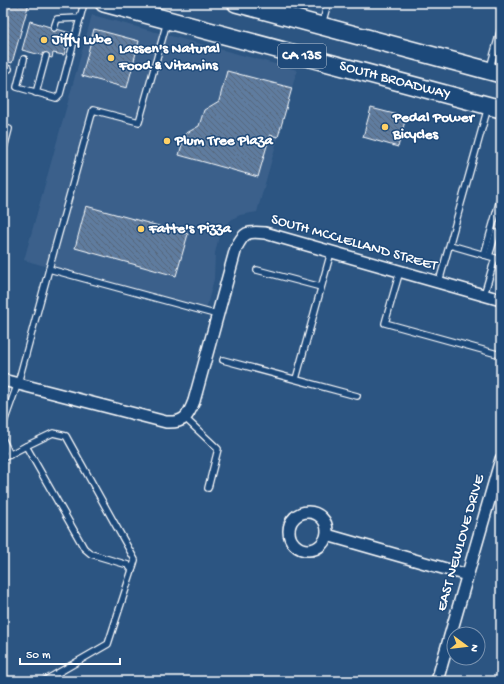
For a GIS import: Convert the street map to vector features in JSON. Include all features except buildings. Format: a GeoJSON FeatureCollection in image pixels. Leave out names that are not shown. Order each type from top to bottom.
{"type":"FeatureCollection","features":[{"type":"Feature","properties":{"kind":"main road","name":"SOUTH BROADWAY"},"geometry":{"type":"LineString","coordinates":[[104,3],[495,107]]}},
{"type":"Feature","properties":{"kind":"main road","name":"CA 135"},"geometry":{"type":"LineString","coordinates":[[236,3],[495,72]]}},
{"type":"Feature","properties":{"kind":"street","name":"SOUTH MCCLELLAND STREET"},"geometry":{"type":"LineString","coordinates":[[184,418],[188,415],[194,401],[236,248],[242,236],[252,231],[265,233],[331,251],[501,300]]}},
{"type":"Feature","properties":{"kind":"street"},"geometry":{"type":"LineString","coordinates":[[3,380],[166,422],[178,423],[184,418]]}},
{"type":"Feature","properties":{"kind":"street","name":"EAST NEWLOVE DRIVE"},"geometry":{"type":"LineString","coordinates":[[437,681],[501,459]]}},
{"type":"Feature","properties":{"kind":"street"},"geometry":{"type":"LineString","coordinates":[[327,535],[468,575]]}},
{"type":"Feature","properties":{"kind":"lane"},"geometry":{"type":"LineString","coordinates":[[24,59],[17,87],[56,98],[60,94],[84,3]]}},
{"type":"Feature","properties":{"kind":"lane"},"geometry":{"type":"LineString","coordinates":[[322,26],[328,3]]}},
{"type":"Feature","properties":{"kind":"lane"},"geometry":{"type":"LineString","coordinates":[[54,28],[57,19],[80,18]]}},
{"type":"Feature","properties":{"kind":"lane"},"geometry":{"type":"LineString","coordinates":[[3,425],[18,383],[93,110],[139,122],[167,20]]}},
{"type":"Feature","properties":{"kind":"lane"},"geometry":{"type":"LineString","coordinates":[[495,72],[501,28]]}},
{"type":"Feature","properties":{"kind":"lane"},"geometry":{"type":"LineString","coordinates":[[36,93],[46,56]]}},
{"type":"Feature","properties":{"kind":"lane"},"geometry":{"type":"LineString","coordinates":[[439,282],[495,107]]}},
{"type":"Feature","properties":{"kind":"lane"},"geometry":{"type":"LineString","coordinates":[[3,152],[9,129]]}},
{"type":"Feature","properties":{"kind":"lane"},"geometry":{"type":"LineString","coordinates":[[492,257],[501,196]]}},
{"type":"Feature","properties":{"kind":"lane"},"geometry":{"type":"LineString","coordinates":[[484,295],[496,233]]}},
{"type":"Feature","properties":{"kind":"lane"},"geometry":{"type":"LineString","coordinates":[[450,245],[492,257]]}},
{"type":"Feature","properties":{"kind":"lane"},"geometry":{"type":"LineString","coordinates":[[296,379],[331,251]]}},
{"type":"Feature","properties":{"kind":"lane"},"geometry":{"type":"LineString","coordinates":[[49,269],[218,315]]}},
{"type":"Feature","properties":{"kind":"lane"},"geometry":{"type":"LineString","coordinates":[[257,270],[321,287]]}},
{"type":"Feature","properties":{"kind":"lane"},"geometry":{"type":"LineString","coordinates":[[400,271],[385,323],[501,355]]}},
{"type":"Feature","properties":{"kind":"lane"},"geometry":{"type":"LineString","coordinates":[[223,360],[357,396]]}},
{"type":"Feature","properties":{"kind":"lane"},"geometry":{"type":"LineString","coordinates":[[184,418],[218,449],[208,488]]}},
{"type":"Feature","properties":{"kind":"lane"},"geometry":{"type":"LineString","coordinates":[[3,458],[53,433],[66,436],[135,560],[108,644],[44,681]]}},
{"type":"Feature","properties":{"kind":"lane"},"geometry":{"type":"LineString","coordinates":[[3,440],[10,455]]}},
{"type":"Feature","properties":{"kind":"lane"},"geometry":{"type":"LineString","coordinates":[[26,446],[84,548],[91,554],[128,565],[132,570]]}},
{"type":"Feature","properties":{"kind":"shaded area","name":"Plum Tree Plaza"},"geometry":{"type":"Polygon","coordinates":[[[92,15],[297,70],[257,212],[240,215],[232,219],[222,230],[218,240],[215,253],[214,279],[205,313],[24,260],[92,15]]]}},
{"type":"Feature","properties":{"kind":"place","name":"Jiffy Lube"},"geometry":{"type":"Point","coordinates":[44,40]}},
{"type":"Feature","properties":{"kind":"place","name":"Lassen's Natural Food & Vitamins"},"geometry":{"type":"Point","coordinates":[111,58]}},
{"type":"Feature","properties":{"kind":"place","name":"Pedal Power Bicycles"},"geometry":{"type":"Point","coordinates":[385,127]}},
{"type":"Feature","properties":{"kind":"place","name":"Plum Tree Plaza"},"geometry":{"type":"Point","coordinates":[167,141]}},
{"type":"Feature","properties":{"kind":"place","name":"Fatte's Pizza"},"geometry":{"type":"Point","coordinates":[141,229]}}]}
